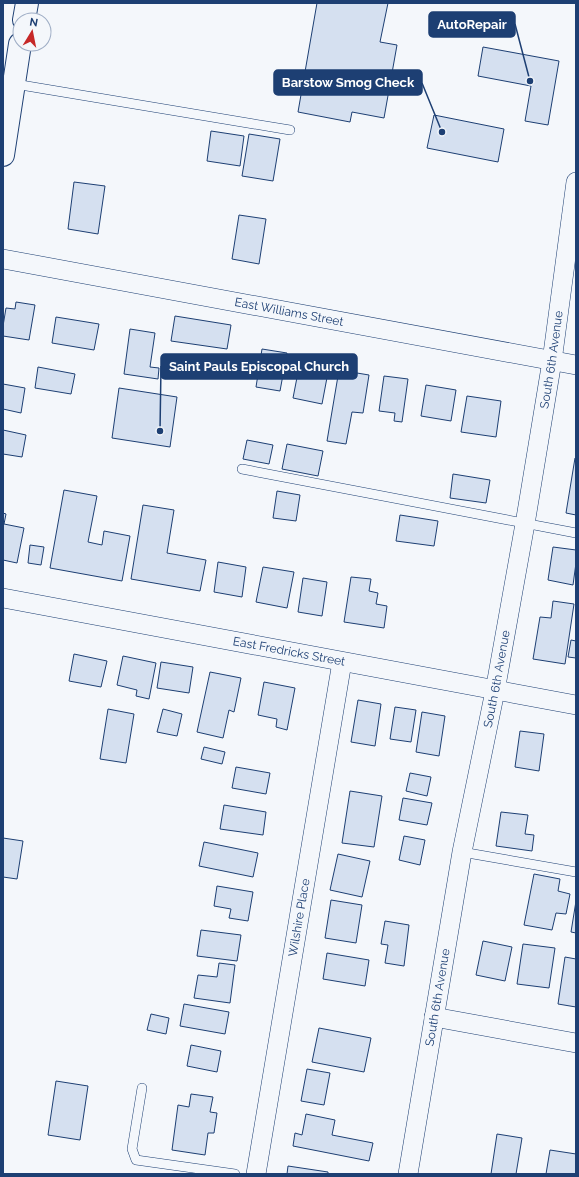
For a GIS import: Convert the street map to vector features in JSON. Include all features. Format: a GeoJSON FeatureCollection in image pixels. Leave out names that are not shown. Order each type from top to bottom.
{"type":"FeatureCollection","features":[{"type":"Feature","properties":{"kind":"main road"},"geometry":{"type":"LineString","coordinates":[[3,155],[9,83],[18,52]]}},
{"type":"Feature","properties":{"kind":"street","name":"South 6th Avenue"},"geometry":{"type":"LineString","coordinates":[[408,1174],[462,852],[495,691],[552,361],[576,183]]}},
{"type":"Feature","properties":{"kind":"street","name":"East Williams Street"},"geometry":{"type":"LineString","coordinates":[[3,259],[576,365]]}},
{"type":"Feature","properties":{"kind":"street","name":"East Fredricks Street"},"geometry":{"type":"LineString","coordinates":[[3,598],[576,705]]}},
{"type":"Feature","properties":{"kind":"street","name":"Wilshire Place"},"geometry":{"type":"LineString","coordinates":[[256,1174],[342,662]]}},
{"type":"Feature","properties":{"kind":"street"},"geometry":{"type":"LineString","coordinates":[[434,1017],[576,1043]]}},
{"type":"Feature","properties":{"kind":"lane"},"geometry":{"type":"LineString","coordinates":[[9,83],[290,130]]}},
{"type":"Feature","properties":{"kind":"lane"},"geometry":{"type":"LineString","coordinates":[[242,469],[576,533]]}},
{"type":"Feature","properties":{"kind":"lane"},"geometry":{"type":"LineString","coordinates":[[462,852],[576,872]]}},
{"type":"Feature","properties":{"kind":"lane"},"geometry":{"type":"LineString","coordinates":[[142,1088],[132,1149],[136,1160],[235,1174]]}},
{"type":"Feature","properties":{"kind":"building"},"geometry":{"type":"Polygon","coordinates":[[[317,3],[388,3],[380,42],[397,45],[384,118],[352,112],[350,122],[298,112],[317,3]]]}},
{"type":"Feature","properties":{"kind":"building"},"geometry":{"type":"Polygon","coordinates":[[[483,47],[559,61],[548,125],[525,121],[531,86],[478,76],[483,47]]]}},
{"type":"Feature","properties":{"kind":"building"},"geometry":{"type":"Polygon","coordinates":[[[434,115],[504,129],[498,162],[427,148],[434,115]]]}},
{"type":"Feature","properties":{"kind":"building"},"geometry":{"type":"Polygon","coordinates":[[[211,131],[244,136],[240,166],[207,161],[211,131]]]}},
{"type":"Feature","properties":{"kind":"building"},"geometry":{"type":"Polygon","coordinates":[[[249,134],[280,139],[273,181],[242,176],[249,134]]]}},
{"type":"Feature","properties":{"kind":"building"},"geometry":{"type":"Polygon","coordinates":[[[74,182],[105,186],[98,234],[68,229],[74,182]]]}},
{"type":"Feature","properties":{"kind":"building"},"geometry":{"type":"Polygon","coordinates":[[[239,215],[266,219],[259,264],[232,259],[239,215]]]}},
{"type":"Feature","properties":{"kind":"building"},"geometry":{"type":"Polygon","coordinates":[[[16,302],[35,305],[29,340],[3,336],[6,308],[15,309],[16,302]]]}},
{"type":"Feature","properties":{"kind":"building"},"geometry":{"type":"Polygon","coordinates":[[[175,316],[231,325],[227,349],[171,341],[175,316]]]}},
{"type":"Feature","properties":{"kind":"building"},"geometry":{"type":"Polygon","coordinates":[[[56,317],[99,324],[94,350],[52,343],[56,317]]]}},
{"type":"Feature","properties":{"kind":"building"},"geometry":{"type":"Polygon","coordinates":[[[130,329],[155,333],[150,367],[159,368],[158,379],[124,374],[130,329]]]}},
{"type":"Feature","properties":{"kind":"building"},"geometry":{"type":"Polygon","coordinates":[[[262,349],[287,353],[280,391],[256,387],[262,349]]]}},
{"type":"Feature","properties":{"kind":"building"},"geometry":{"type":"Polygon","coordinates":[[[300,362],[329,367],[322,404],[293,398],[300,362]]]}},
{"type":"Feature","properties":{"kind":"building"},"geometry":{"type":"Polygon","coordinates":[[[38,367],[75,374],[71,394],[35,388],[38,367]]]}},
{"type":"Feature","properties":{"kind":"building"},"geometry":{"type":"Polygon","coordinates":[[[339,370],[369,375],[363,413],[352,412],[346,444],[327,441],[339,370]]]}},
{"type":"Feature","properties":{"kind":"building"},"geometry":{"type":"Polygon","coordinates":[[[384,376],[408,379],[402,422],[394,421],[395,413],[379,411],[384,376]]]}},
{"type":"Feature","properties":{"kind":"building"},"geometry":{"type":"Polygon","coordinates":[[[3,384],[25,388],[21,413],[3,409],[3,384]]]}},
{"type":"Feature","properties":{"kind":"building"},"geometry":{"type":"Polygon","coordinates":[[[426,385],[456,390],[451,421],[421,416],[426,385]]]}},
{"type":"Feature","properties":{"kind":"building"},"geometry":{"type":"Polygon","coordinates":[[[119,388],[177,397],[170,447],[112,438],[119,388]]]}},
{"type":"Feature","properties":{"kind":"building"},"geometry":{"type":"Polygon","coordinates":[[[467,396],[501,401],[496,437],[461,432],[467,396]]]}},
{"type":"Feature","properties":{"kind":"building"},"geometry":{"type":"Polygon","coordinates":[[[3,430],[26,435],[22,457],[3,454],[3,430]]]}},
{"type":"Feature","properties":{"kind":"building"},"geometry":{"type":"Polygon","coordinates":[[[247,440],[273,445],[269,464],[243,459],[247,440]]]}},
{"type":"Feature","properties":{"kind":"building"},"geometry":{"type":"Polygon","coordinates":[[[287,444],[323,451],[318,476],[282,469],[287,444]]]}},
{"type":"Feature","properties":{"kind":"building"},"geometry":{"type":"Polygon","coordinates":[[[575,458],[576,459],[576,515],[566,513],[575,458]]]}},
{"type":"Feature","properties":{"kind":"building"},"geometry":{"type":"Polygon","coordinates":[[[453,474],[490,480],[486,503],[450,498],[453,474]]]}},
{"type":"Feature","properties":{"kind":"building"},"geometry":{"type":"Polygon","coordinates":[[[64,490],[97,496],[88,542],[102,545],[104,531],[130,536],[122,581],[50,568],[64,490]]]}},
{"type":"Feature","properties":{"kind":"building"},"geometry":{"type":"Polygon","coordinates":[[[277,491],[300,495],[296,521],[273,518],[277,491]]]}},
{"type":"Feature","properties":{"kind":"building"},"geometry":{"type":"Polygon","coordinates":[[[143,505],[174,510],[167,553],[206,560],[200,591],[131,579],[143,505]]]}},
{"type":"Feature","properties":{"kind":"building"},"geometry":{"type":"Polygon","coordinates":[[[3,513],[6,514],[4,524],[24,528],[17,563],[3,560],[3,513]]]}},
{"type":"Feature","properties":{"kind":"building"},"geometry":{"type":"Polygon","coordinates":[[[400,515],[438,521],[434,546],[396,541],[400,515]]]}},
{"type":"Feature","properties":{"kind":"building"},"geometry":{"type":"Polygon","coordinates":[[[30,545],[44,547],[41,565],[28,563],[30,545]]]}},
{"type":"Feature","properties":{"kind":"building"},"geometry":{"type":"Polygon","coordinates":[[[553,547],[576,550],[573,585],[548,580],[553,547]]]}},
{"type":"Feature","properties":{"kind":"building"},"geometry":{"type":"Polygon","coordinates":[[[218,562],[246,567],[242,597],[214,592],[218,562]]]}},
{"type":"Feature","properties":{"kind":"building"},"geometry":{"type":"Polygon","coordinates":[[[263,567],[294,572],[287,608],[256,602],[263,567]]]}},
{"type":"Feature","properties":{"kind":"building"},"geometry":{"type":"Polygon","coordinates":[[[351,577],[371,579],[369,591],[378,593],[376,604],[387,606],[384,628],[344,622],[351,577]]]}},
{"type":"Feature","properties":{"kind":"building"},"geometry":{"type":"Polygon","coordinates":[[[303,578],[327,582],[322,616],[298,612],[303,578]]]}},
{"type":"Feature","properties":{"kind":"building"},"geometry":{"type":"Polygon","coordinates":[[[553,601],[574,604],[565,664],[533,659],[540,617],[551,618],[553,601]]]}},
{"type":"Feature","properties":{"kind":"building"},"geometry":{"type":"Polygon","coordinates":[[[571,640],[576,641],[576,658],[568,657],[571,640]]]}},
{"type":"Feature","properties":{"kind":"building"},"geometry":{"type":"Polygon","coordinates":[[[74,654],[107,661],[101,687],[69,681],[74,654]]]}},
{"type":"Feature","properties":{"kind":"building"},"geometry":{"type":"Polygon","coordinates":[[[123,656],[156,663],[149,699],[136,696],[137,690],[117,685],[123,656]]]}},
{"type":"Feature","properties":{"kind":"building"},"geometry":{"type":"Polygon","coordinates":[[[161,662],[193,667],[189,693],[157,688],[161,662]]]}},
{"type":"Feature","properties":{"kind":"building"},"geometry":{"type":"Polygon","coordinates":[[[210,672],[241,678],[234,712],[229,710],[223,738],[197,732],[210,672]]]}},
{"type":"Feature","properties":{"kind":"building"},"geometry":{"type":"Polygon","coordinates":[[[264,682],[295,688],[287,730],[276,727],[277,719],[258,715],[264,682]]]}},
{"type":"Feature","properties":{"kind":"building"},"geometry":{"type":"Polygon","coordinates":[[[358,700],[381,704],[375,746],[351,742],[358,700]]]}},
{"type":"Feature","properties":{"kind":"building"},"geometry":{"type":"Polygon","coordinates":[[[395,707],[416,710],[411,742],[390,739],[395,707]]]}},
{"type":"Feature","properties":{"kind":"building"},"geometry":{"type":"Polygon","coordinates":[[[108,709],[134,714],[126,763],[100,759],[108,709]]]}},
{"type":"Feature","properties":{"kind":"building"},"geometry":{"type":"Polygon","coordinates":[[[163,709],[182,714],[177,736],[157,732],[163,709]]]}},
{"type":"Feature","properties":{"kind":"building"},"geometry":{"type":"Polygon","coordinates":[[[422,712],[445,716],[439,756],[416,752],[422,712]]]}},
{"type":"Feature","properties":{"kind":"building"},"geometry":{"type":"Polygon","coordinates":[[[520,731],[544,734],[539,771],[515,767],[520,731]]]}},
{"type":"Feature","properties":{"kind":"building"},"geometry":{"type":"Polygon","coordinates":[[[204,747],[225,752],[222,764],[201,759],[204,747]]]}},
{"type":"Feature","properties":{"kind":"building"},"geometry":{"type":"Polygon","coordinates":[[[236,767],[270,773],[266,794],[232,788],[236,767]]]}},
{"type":"Feature","properties":{"kind":"building"},"geometry":{"type":"Polygon","coordinates":[[[410,773],[431,777],[427,796],[406,791],[410,773]]]}},
{"type":"Feature","properties":{"kind":"building"},"geometry":{"type":"Polygon","coordinates":[[[350,791],[382,796],[374,847],[342,843],[350,791]]]}},
{"type":"Feature","properties":{"kind":"building"},"geometry":{"type":"Polygon","coordinates":[[[403,798],[432,803],[427,825],[399,820],[403,798]]]}},
{"type":"Feature","properties":{"kind":"building"},"geometry":{"type":"Polygon","coordinates":[[[224,805],[266,812],[263,835],[220,829],[224,805]]]}},
{"type":"Feature","properties":{"kind":"building"},"geometry":{"type":"Polygon","coordinates":[[[501,812],[528,815],[525,834],[534,835],[532,851],[496,846],[501,812]]]}},
{"type":"Feature","properties":{"kind":"building"},"geometry":{"type":"Polygon","coordinates":[[[404,836],[425,840],[420,865],[399,860],[404,836]]]}},
{"type":"Feature","properties":{"kind":"building"},"geometry":{"type":"Polygon","coordinates":[[[3,838],[23,841],[17,879],[3,877],[3,838]]]}},
{"type":"Feature","properties":{"kind":"building"},"geometry":{"type":"Polygon","coordinates":[[[204,842],[258,853],[253,877],[199,866],[204,842]]]}},
{"type":"Feature","properties":{"kind":"building"},"geometry":{"type":"Polygon","coordinates":[[[338,854],[370,861],[362,897],[330,890],[338,854]]]}},
{"type":"Feature","properties":{"kind":"building"},"geometry":{"type":"Polygon","coordinates":[[[534,874],[560,879],[558,891],[570,894],[566,914],[556,913],[552,930],[524,925],[534,874]]]}},
{"type":"Feature","properties":{"kind":"building"},"geometry":{"type":"Polygon","coordinates":[[[217,886],[253,892],[248,921],[229,918],[231,909],[214,906],[217,886]]]}},
{"type":"Feature","properties":{"kind":"building"},"geometry":{"type":"Polygon","coordinates":[[[331,900],[362,905],[356,943],[325,938],[331,900]]]}},
{"type":"Feature","properties":{"kind":"building"},"geometry":{"type":"Polygon","coordinates":[[[576,901],[576,933],[571,932],[576,901]]]}},
{"type":"Feature","properties":{"kind":"building"},"geometry":{"type":"Polygon","coordinates":[[[385,921],[409,925],[404,966],[385,963],[388,945],[381,944],[385,921]]]}},
{"type":"Feature","properties":{"kind":"building"},"geometry":{"type":"Polygon","coordinates":[[[201,930],[241,935],[237,961],[197,956],[201,930]]]}},
{"type":"Feature","properties":{"kind":"building"},"geometry":{"type":"Polygon","coordinates":[[[483,941],[512,947],[505,981],[476,975],[483,941]]]}},
{"type":"Feature","properties":{"kind":"building"},"geometry":{"type":"Polygon","coordinates":[[[523,944],[555,948],[549,988],[517,984],[523,944]]]}},
{"type":"Feature","properties":{"kind":"building"},"geometry":{"type":"Polygon","coordinates":[[[327,953],[369,960],[365,986],[323,979],[327,953]]]}},
{"type":"Feature","properties":{"kind":"building"},"geometry":{"type":"Polygon","coordinates":[[[565,957],[576,959],[576,1007],[558,1004],[565,957]]]}},
{"type":"Feature","properties":{"kind":"building"},"geometry":{"type":"Polygon","coordinates":[[[219,963],[235,965],[230,1003],[194,998],[198,975],[217,977],[219,963]]]}},
{"type":"Feature","properties":{"kind":"building"},"geometry":{"type":"Polygon","coordinates":[[[184,1004],[229,1012],[225,1034],[180,1026],[184,1004]]]}},
{"type":"Feature","properties":{"kind":"building"},"geometry":{"type":"Polygon","coordinates":[[[151,1014],[169,1018],[166,1034],[147,1030],[151,1014]]]}},
{"type":"Feature","properties":{"kind":"building"},"geometry":{"type":"Polygon","coordinates":[[[319,1028],[371,1038],[364,1072],[312,1062],[319,1028]]]}},
{"type":"Feature","properties":{"kind":"building"},"geometry":{"type":"Polygon","coordinates":[[[191,1045],[221,1051],[217,1072],[187,1066],[191,1045]]]}},
{"type":"Feature","properties":{"kind":"building"},"geometry":{"type":"Polygon","coordinates":[[[307,1069],[330,1073],[324,1105],[301,1101],[307,1069]]]}},
{"type":"Feature","properties":{"kind":"building"},"geometry":{"type":"Polygon","coordinates":[[[56,1081],[88,1086],[80,1140],[48,1135],[56,1081]]]}},
{"type":"Feature","properties":{"kind":"building"},"geometry":{"type":"Polygon","coordinates":[[[191,1094],[213,1097],[210,1112],[217,1113],[214,1133],[208,1133],[205,1155],[172,1150],[178,1105],[189,1107],[191,1094]]]}},
{"type":"Feature","properties":{"kind":"building"},"geometry":{"type":"Polygon","coordinates":[[[306,1114],[335,1120],[332,1135],[373,1143],[369,1161],[293,1146],[295,1133],[302,1135],[306,1114]]]}},
{"type":"Feature","properties":{"kind":"building"},"geometry":{"type":"Polygon","coordinates":[[[497,1134],[522,1138],[516,1174],[491,1174],[497,1134]]]}},
{"type":"Feature","properties":{"kind":"building"},"geometry":{"type":"Polygon","coordinates":[[[550,1150],[576,1154],[576,1174],[546,1174],[550,1150]]]}},
{"type":"Feature","properties":{"kind":"building"},"geometry":{"type":"Polygon","coordinates":[[[288,1166],[328,1172],[328,1174],[287,1174],[288,1166]]]}},
{"type":"Feature","properties":{"kind":"place","name":"AutoRepair"},"geometry":{"type":"Point","coordinates":[530,81]}},
{"type":"Feature","properties":{"kind":"place","name":"Barstow Smog Check"},"geometry":{"type":"Point","coordinates":[442,132]}},
{"type":"Feature","properties":{"kind":"place","name":"Saint Pauls Episcopal Church"},"geometry":{"type":"Point","coordinates":[160,431]}}]}
